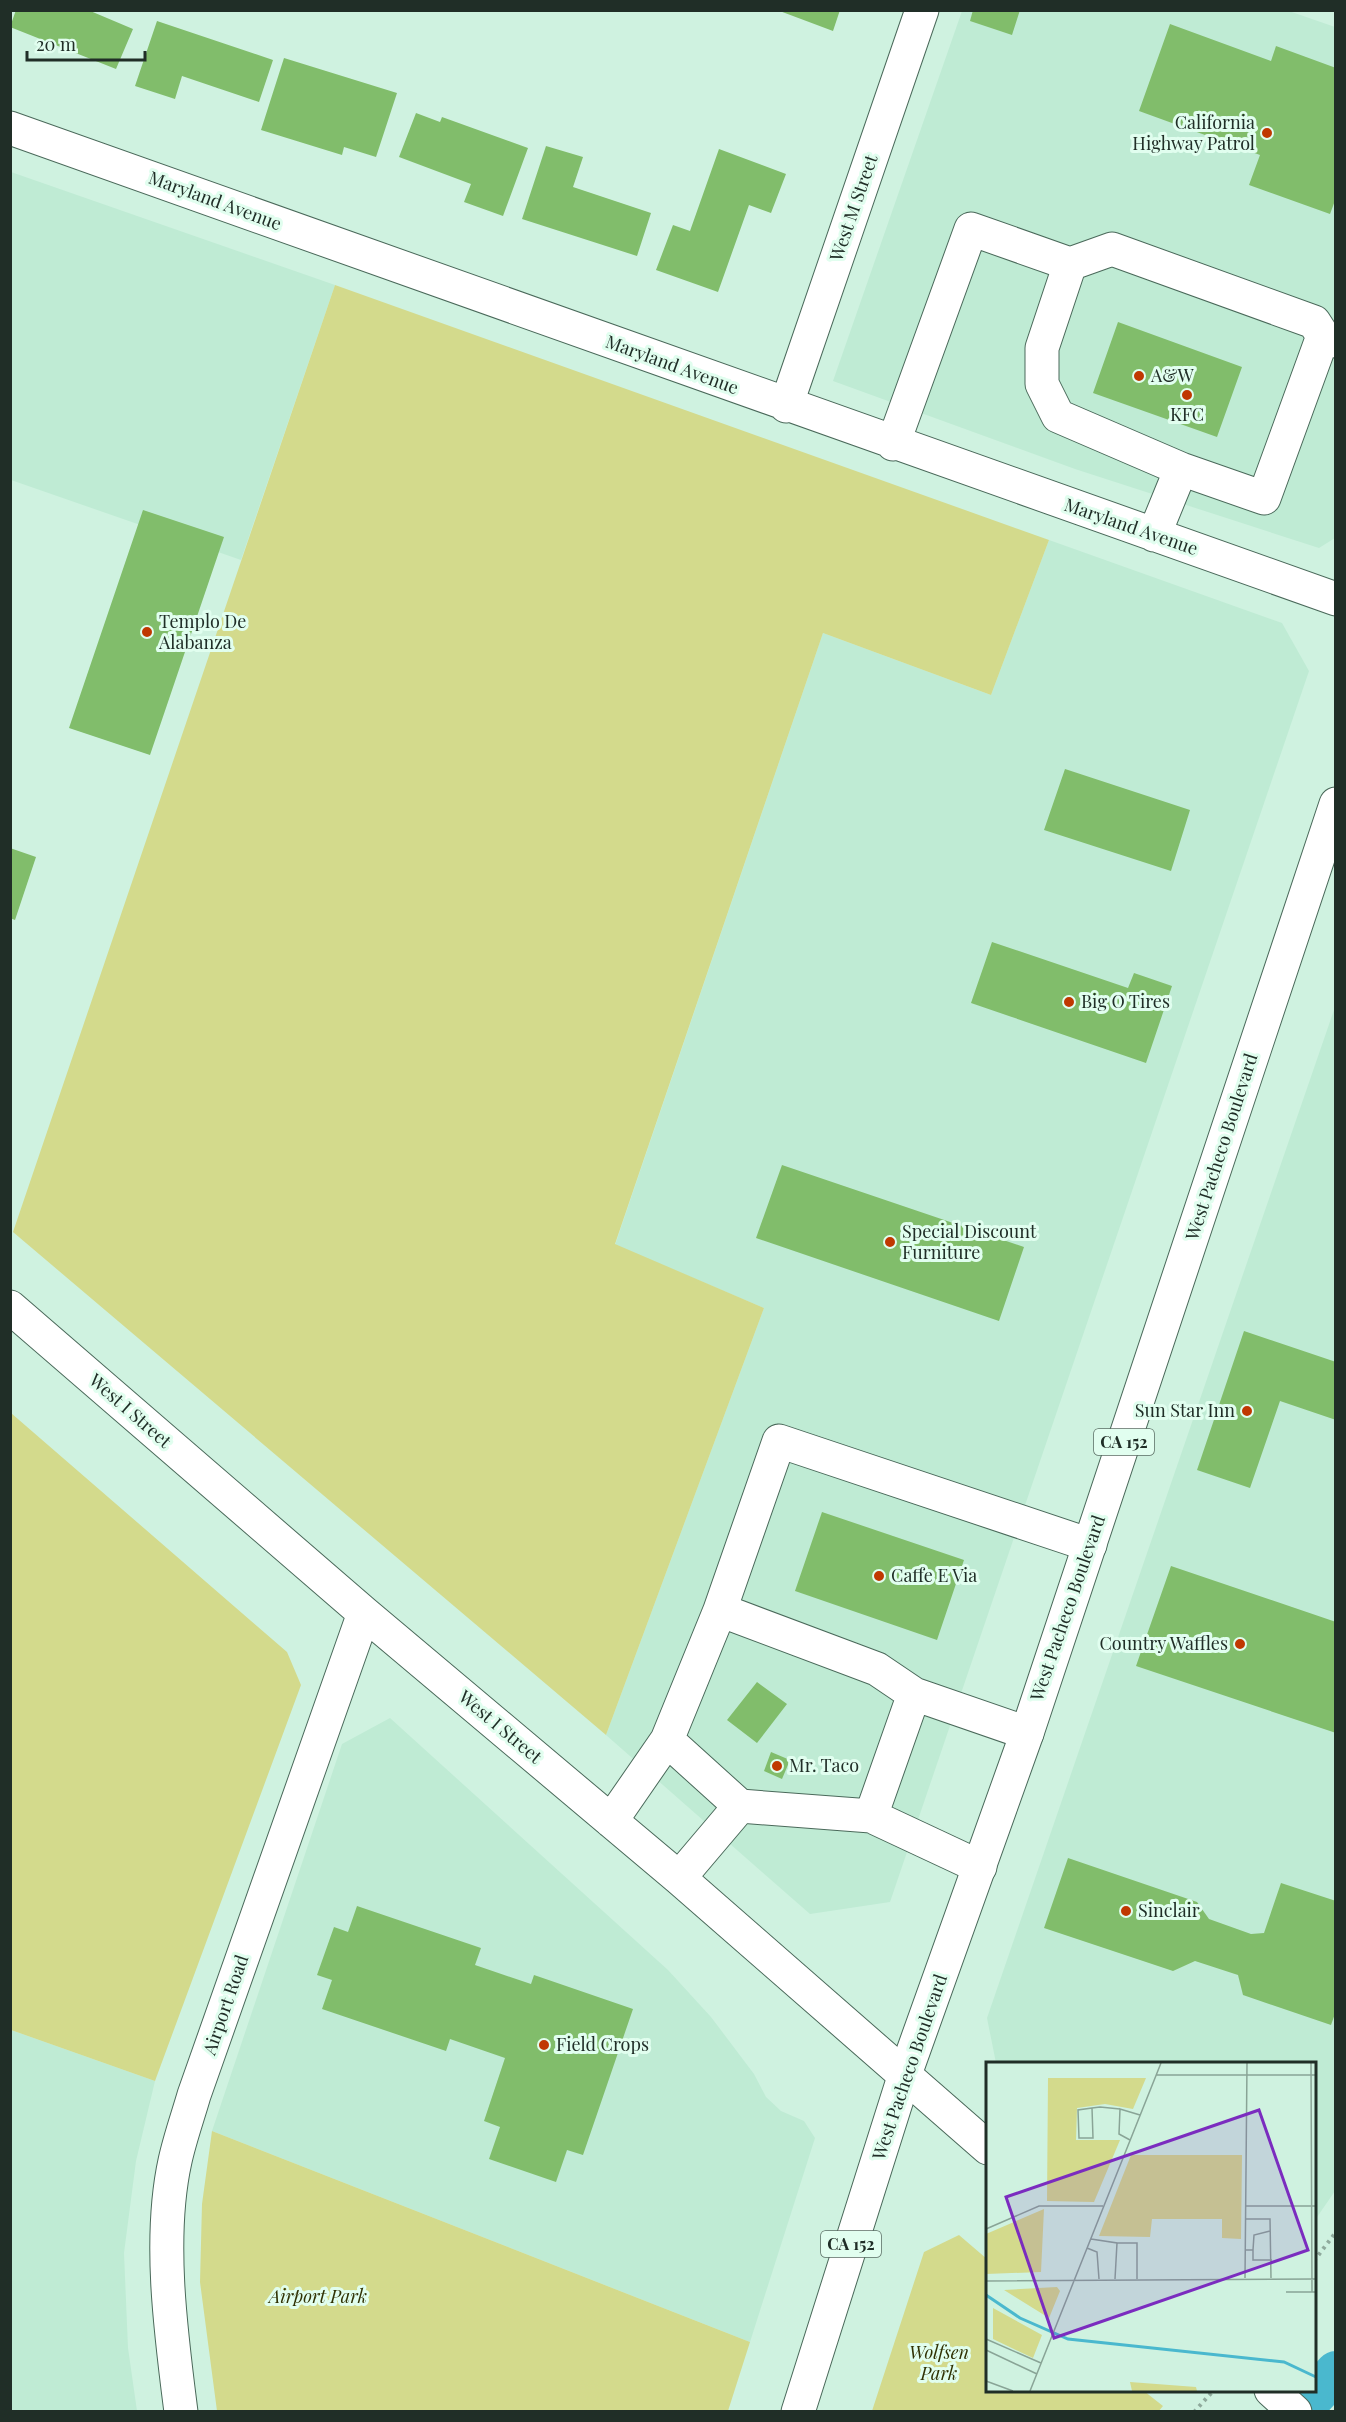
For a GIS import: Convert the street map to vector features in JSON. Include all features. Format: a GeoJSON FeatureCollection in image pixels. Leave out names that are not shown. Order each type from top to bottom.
{"type":"FeatureCollection","features":[{"type":"Feature","properties":{"kind":"main road","name":"West M Street"},"geometry":{"type":"LineString","coordinates":[[786,406],[922,10]]}},
{"type":"Feature","properties":{"kind":"main road","name":"Maryland Avenue"},"geometry":{"type":"LineString","coordinates":[[10,128],[786,406],[1335,599]]}},
{"type":"Feature","properties":{"kind":"main road"},"geometry":{"type":"LineString","coordinates":[[893,444],[971,229],[1070,264],[1112,249],[1314,322],[1329,339],[1264,498],[1176,467],[1058,416],[1042,384],[1042,348],[1070,264]]}},
{"type":"Feature","properties":{"kind":"main road"},"geometry":{"type":"LineString","coordinates":[[1154,535],[1176,467]]}},
{"type":"Feature","properties":{"kind":"main road","name":"West Pacheco Boulevard"},"geometry":{"type":"LineString","coordinates":[[798,2412],[904,2077],[1027,1733],[1335,804]]}},
{"type":"Feature","properties":{"kind":"main road","name":"West I Street"},"geometry":{"type":"LineString","coordinates":[[10,1307],[364,1613],[679,1878],[986,2147]]}},
{"type":"Feature","properties":{"kind":"main road"},"geometry":{"type":"LineString","coordinates":[[611,1821],[668,1740],[720,1610],[779,1441],[1090,1545]]}},
{"type":"Feature","properties":{"kind":"main road"},"geometry":{"type":"LineString","coordinates":[[720,1610],[877,1669],[914,1694],[1027,1733]]}},
{"type":"Feature","properties":{"kind":"main road","name":"Airport Road"},"geometry":{"type":"LineString","coordinates":[[181,2412],[168,2287],[168,2224],[174,2162],[194,2095],[364,1613]]}},
{"type":"Feature","properties":{"kind":"main road"},"geometry":{"type":"LineString","coordinates":[[871,1816],[914,1694]]}},
{"type":"Feature","properties":{"kind":"main road"},"geometry":{"type":"LineString","coordinates":[[668,1740],[740,1806],[871,1816],[980,1868]]}},
{"type":"Feature","properties":{"kind":"main road"},"geometry":{"type":"LineString","coordinates":[[679,1878],[740,1806]]}},
{"type":"Feature","properties":{"kind":"main road"},"geometry":{"type":"LineString","coordinates":[[1272,2392],[1295,2412]]}},
{"type":"Feature","properties":{"kind":"path"},"geometry":{"type":"LineString","coordinates":[[1316,2258],[1335,2232]]}},
{"type":"Feature","properties":{"kind":"path"},"geometry":{"type":"LineString","coordinates":[[1194,2412],[1213,2392]]}},
{"type":"Feature","properties":{"kind":"shaded area"},"geometry":{"type":"Polygon","coordinates":[[[1286,10],[1335,27],[1335,538],[1319,548],[1075,469],[833,381],[962,11],[1286,10]]]}},
{"type":"Feature","properties":{"kind":"shaded area"},"geometry":{"type":"Polygon","coordinates":[[[11,172],[335,285],[241,560],[11,480],[11,172]]]}},
{"type":"Feature","properties":{"kind":"shaded area"},"geometry":{"type":"Polygon","coordinates":[[[1049,540],[1282,623],[1309,671],[890,1902],[810,1914],[606,1735],[764,1308],[615,1245],[823,633],[991,695],[1049,540]]]}},
{"type":"Feature","properties":{"kind":"shaded area"},"geometry":{"type":"Polygon","coordinates":[[[1335,1007],[1335,2191],[1316,2219],[1316,2062],[996,2062],[987,2018],[1335,1007]]]}},
{"type":"Feature","properties":{"kind":"shaded area"},"geometry":{"type":"Polygon","coordinates":[[[390,1718],[668,1970],[711,2017],[754,2074],[766,2097],[781,2111],[804,2121],[815,2138],[750,2342],[212,2131],[342,1744],[390,1718]]]}},
{"type":"Feature","properties":{"kind":"shaded area"},"geometry":{"type":"Polygon","coordinates":[[[11,2030],[155,2081],[136,2161],[124,2253],[128,2348],[137,2411],[11,2412],[11,2030]]]}},
{"type":"Feature","properties":{"kind":"green space"},"geometry":{"type":"Polygon","coordinates":[[[335,285],[1049,540],[991,695],[823,633],[615,1244],[764,1308],[606,1735],[13,1232],[335,285]]]}},
{"type":"Feature","properties":{"kind":"green space"},"geometry":{"type":"Polygon","coordinates":[[[11,1413],[287,1652],[301,1685],[155,2081],[11,2030],[11,1413]]]}},
{"type":"Feature","properties":{"kind":"green space","name":"Airport Park"},"geometry":{"type":"Polygon","coordinates":[[[212,2131],[750,2342],[728,2411],[217,2411],[200,2282],[202,2204],[212,2131]]]}},
{"type":"Feature","properties":{"kind":"green space","name":"Wolfsen Park"},"geometry":{"type":"Polygon","coordinates":[[[959,2235],[986,2258],[986,2392],[1145,2392],[1163,2406],[1158,2412],[872,2411],[924,2252],[959,2235]]]}},
{"type":"Feature","properties":{"kind":"building"},"geometry":{"type":"Polygon","coordinates":[[[16,10],[88,10],[133,29],[116,69],[10,27],[16,10]]]}},
{"type":"Feature","properties":{"kind":"building"},"geometry":{"type":"Polygon","coordinates":[[[777,10],[840,10],[833,31],[777,10]]]}},
{"type":"Feature","properties":{"kind":"building"},"geometry":{"type":"Polygon","coordinates":[[[973,10],[1020,10],[1012,35],[970,21],[973,10]]]}},
{"type":"Feature","properties":{"kind":"building"},"geometry":{"type":"Polygon","coordinates":[[[157,21],[273,60],[259,102],[182,76],[175,99],[135,86],[157,21]]]}},
{"type":"Feature","properties":{"kind":"building","name":"California Highway Patrol"},"geometry":{"type":"Polygon","coordinates":[[[1170,24],[1271,61],[1276,46],[1336,68],[1336,198],[1330,214],[1249,185],[1260,155],[1139,111],[1170,24]]]}},
{"type":"Feature","properties":{"kind":"building"},"geometry":{"type":"Polygon","coordinates":[[[284,58],[397,93],[376,157],[344,147],[342,155],[261,130],[284,58]]]}},
{"type":"Feature","properties":{"kind":"building"},"geometry":{"type":"Polygon","coordinates":[[[416,113],[440,122],[442,117],[528,148],[503,216],[464,202],[471,184],[399,157],[416,113]]]}},
{"type":"Feature","properties":{"kind":"building"},"geometry":{"type":"Polygon","coordinates":[[[546,146],[583,157],[573,187],[651,213],[637,256],[522,219],[546,146]]]}},
{"type":"Feature","properties":{"kind":"building"},"geometry":{"type":"Polygon","coordinates":[[[719,149],[786,174],[771,213],[749,205],[718,292],[656,270],[673,225],[690,231],[719,149]]]}},
{"type":"Feature","properties":{"kind":"building"},"geometry":{"type":"Polygon","coordinates":[[[1118,322],[1242,367],[1217,437],[1093,393],[1118,322]]]}},
{"type":"Feature","properties":{"kind":"building","name":"Templo De Alabanza"},"geometry":{"type":"Polygon","coordinates":[[[143,510],[224,537],[150,755],[69,728],[143,510]]]}},
{"type":"Feature","properties":{"kind":"building"},"geometry":{"type":"Polygon","coordinates":[[[1065,769],[1190,810],[1171,871],[1044,830],[1065,769]]]}},
{"type":"Feature","properties":{"kind":"building"},"geometry":{"type":"Polygon","coordinates":[[[10,848],[36,857],[15,920],[10,918],[10,848]]]}},
{"type":"Feature","properties":{"kind":"building","name":"Big O Tires"},"geometry":{"type":"Polygon","coordinates":[[[992,942],[1128,988],[1134,973],[1172,986],[1146,1063],[971,1003],[992,942]]]}},
{"type":"Feature","properties":{"kind":"building","name":"Special Discount Furniture"},"geometry":{"type":"Polygon","coordinates":[[[782,1165],[1024,1247],[999,1321],[756,1238],[782,1165]]]}},
{"type":"Feature","properties":{"kind":"building","name":"Sun Star Inn"},"geometry":{"type":"Polygon","coordinates":[[[1244,1331],[1336,1362],[1336,1420],[1280,1401],[1250,1488],[1197,1470],[1244,1331]]]}},
{"type":"Feature","properties":{"kind":"building","name":"Caffe E Via"},"geometry":{"type":"Polygon","coordinates":[[[822,1512],[964,1560],[937,1640],[795,1591],[822,1512]]]}},
{"type":"Feature","properties":{"kind":"building","name":"Country Waffles"},"geometry":{"type":"Polygon","coordinates":[[[1171,1566],[1336,1622],[1336,1733],[1136,1666],[1171,1566]]]}},
{"type":"Feature","properties":{"kind":"building"},"geometry":{"type":"Polygon","coordinates":[[[757,1682],[787,1704],[757,1743],[727,1720],[757,1682]]]}},
{"type":"Feature","properties":{"kind":"building","name":"Mr. Taco"},"geometry":{"type":"Polygon","coordinates":[[[771,1752],[790,1760],[782,1779],[764,1771],[771,1752]]]}},
{"type":"Feature","properties":{"kind":"building"},"geometry":{"type":"Polygon","coordinates":[[[1068,1858],[1197,1902],[1209,1919],[1251,1934],[1264,1933],[1281,1883],[1336,1901],[1336,2011],[1331,2025],[1243,1995],[1238,1975],[1195,1961],[1173,1971],[1044,1928],[1068,1858]]]}},
{"type":"Feature","properties":{"kind":"building","name":"Field Crops"},"geometry":{"type":"Polygon","coordinates":[[[357,1906],[481,1948],[475,1965],[531,1984],[534,1975],[633,2009],[583,2155],[567,2150],[556,2182],[489,2159],[500,2127],[484,2121],[505,2058],[450,2039],[446,2051],[322,2009],[332,1980],[317,1975],[334,1927],[348,1932],[357,1906]]]}},
{"type":"Feature","properties":{"kind":"waterway"},"geometry":{"type":"LineString","coordinates":[[1299,2412],[1336,2372]]}},
{"type":"Feature","properties":{"kind":"place","name":"California Highway Patrol"},"geometry":{"type":"Point","coordinates":[1267,133]}},
{"type":"Feature","properties":{"kind":"place","name":"A&W"},"geometry":{"type":"Point","coordinates":[1139,376]}},
{"type":"Feature","properties":{"kind":"place","name":"KFC"},"geometry":{"type":"Point","coordinates":[1187,395]}},
{"type":"Feature","properties":{"kind":"place","name":"Templo De Alabanza"},"geometry":{"type":"Point","coordinates":[147,632]}},
{"type":"Feature","properties":{"kind":"place","name":"Big O Tires"},"geometry":{"type":"Point","coordinates":[1069,1002]}},
{"type":"Feature","properties":{"kind":"place","name":"Special Discount Furniture"},"geometry":{"type":"Point","coordinates":[890,1242]}},
{"type":"Feature","properties":{"kind":"place","name":"Sun Star Inn"},"geometry":{"type":"Point","coordinates":[1247,1411]}},
{"type":"Feature","properties":{"kind":"place","name":"Caffe E Via"},"geometry":{"type":"Point","coordinates":[879,1576]}},
{"type":"Feature","properties":{"kind":"place","name":"Country Waffles"},"geometry":{"type":"Point","coordinates":[1240,1644]}},
{"type":"Feature","properties":{"kind":"place","name":"Mr. Taco"},"geometry":{"type":"Point","coordinates":[777,1766]}},
{"type":"Feature","properties":{"kind":"place","name":"Sinclair"},"geometry":{"type":"Point","coordinates":[1126,1911]}},
{"type":"Feature","properties":{"kind":"place","name":"Field Crops"},"geometry":{"type":"Point","coordinates":[544,2045]}}]}
